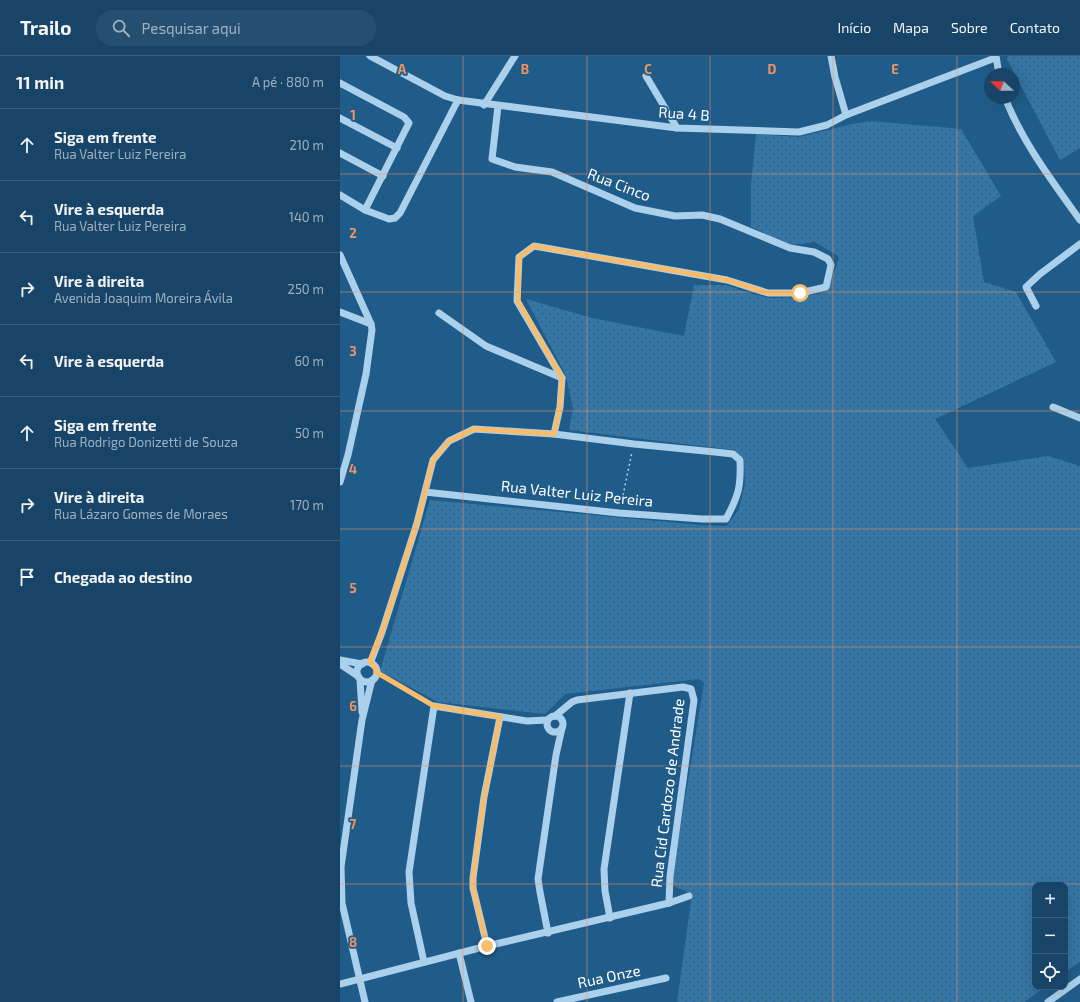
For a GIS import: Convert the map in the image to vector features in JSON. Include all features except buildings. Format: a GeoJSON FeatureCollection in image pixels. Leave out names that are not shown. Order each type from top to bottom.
{"type":"FeatureCollection","features":[{"type":"Feature","properties":{"kind":"street","name":"Rua 4 B"},"geometry":{"type":"LineString","coordinates":[[370,56],[445,96],[484,105],[677,128],[799,132],[828,125],[846,115],[995,57]]}},
{"type":"Feature","properties":{"kind":"street"},"geometry":{"type":"LineString","coordinates":[[484,105],[515,56]]}},
{"type":"Feature","properties":{"kind":"street"},"geometry":{"type":"LineString","coordinates":[[831,56],[846,115]]}},
{"type":"Feature","properties":{"kind":"street"},"geometry":{"type":"LineString","coordinates":[[995,57],[997,68]]}},
{"type":"Feature","properties":{"kind":"street"},"geometry":{"type":"LineString","coordinates":[[646,76],[677,128]]}},
{"type":"Feature","properties":{"kind":"street"},"geometry":{"type":"LineString","coordinates":[[340,83],[404,117],[409,123],[408,128],[365,210]]}},
{"type":"Feature","properties":{"kind":"street"},"geometry":{"type":"LineString","coordinates":[[340,196],[365,210],[389,219],[395,218],[400,213],[458,100]]}},
{"type":"Feature","properties":{"kind":"street"},"geometry":{"type":"LineString","coordinates":[[1008,104],[1013,117],[1037,159],[1080,220]]}},
{"type":"Feature","properties":{"kind":"street","name":"Rua Cinco"},"geometry":{"type":"LineString","coordinates":[[498,106],[492,159],[515,167],[552,172],[635,208],[675,216],[702,215],[720,219],[790,248],[814,252],[828,259],[831,265],[826,287],[800,293],[768,293],[727,280],[534,246],[519,257],[518,301],[562,378]]}},
{"type":"Feature","properties":{"kind":"street"},"geometry":{"type":"LineString","coordinates":[[340,118],[397,148]]}},
{"type":"Feature","properties":{"kind":"street"},"geometry":{"type":"LineString","coordinates":[[340,153],[383,176]]}},
{"type":"Feature","properties":{"kind":"street"},"geometry":{"type":"LineString","coordinates":[[1036,306],[1026,287],[1040,274],[1080,244]]}},
{"type":"Feature","properties":{"kind":"street"},"geometry":{"type":"LineString","coordinates":[[340,255],[371,324],[371,339],[366,374],[348,455],[340,482]]}},
{"type":"Feature","properties":{"kind":"street"},"geometry":{"type":"LineString","coordinates":[[340,312],[371,324]]}},
{"type":"Feature","properties":{"kind":"street"},"geometry":{"type":"LineString","coordinates":[[439,313],[486,346],[562,378],[560,407],[554,434]]}},
{"type":"Feature","properties":{"kind":"street"},"geometry":{"type":"LineString","coordinates":[[1053,407],[1080,418]]}},
{"type":"Feature","properties":{"kind":"street"},"geometry":{"type":"LineString","coordinates":[[365,1002],[342,903],[341,867],[362,720],[372,680],[376,676],[376,669],[370,661],[384,625],[417,523],[433,460],[449,441],[474,429],[554,434],[634,444]]}},
{"type":"Feature","properties":{"kind":"street","name":"Rua Valter Luiz Pereira"},"geometry":{"type":"LineString","coordinates":[[425,492],[619,513],[702,519],[726,519],[735,502],[741,482],[740,460],[733,454],[634,444]]}},
{"type":"Feature","properties":{"kind":"street"},"geometry":{"type":"LineString","coordinates":[[340,660],[362,664],[365,662],[372,664]]}},
{"type":"Feature","properties":{"kind":"street"},"geometry":{"type":"LineString","coordinates":[[340,664],[366,682],[372,680]]}},
{"type":"Feature","properties":{"kind":"street"},"geometry":{"type":"LineString","coordinates":[[362,664],[358,669],[362,720]]}},
{"type":"Feature","properties":{"kind":"street","name":"Rua Cid Cardozo de Andrade"},"geometry":{"type":"LineString","coordinates":[[630,693],[683,687],[691,689],[693,693],[694,700],[670,876],[670,903]]}},
{"type":"Feature","properties":{"kind":"street"},"geometry":{"type":"LineString","coordinates":[[558,717],[572,702],[577,700],[630,693],[604,869],[605,891],[610,918]]}},
{"type":"Feature","properties":{"kind":"street"},"geometry":{"type":"LineString","coordinates":[[424,962],[411,903],[409,872],[434,706],[527,721],[547,720],[552,716],[558,717],[562,721],[538,879],[548,933]]}},
{"type":"Feature","properties":{"kind":"street"},"geometry":{"type":"LineString","coordinates":[[487,946],[473,888],[473,878],[484,797],[500,717]]}},
{"type":"Feature","properties":{"kind":"street"},"geometry":{"type":"LineString","coordinates":[[547,720],[547,726],[551,731],[556,755]]}},
{"type":"Feature","properties":{"kind":"street"},"geometry":{"type":"LineString","coordinates":[[527,721],[551,731],[557,732],[562,728]]}},
{"type":"Feature","properties":{"kind":"street"},"geometry":{"type":"LineString","coordinates":[[340,984],[487,946],[548,933],[670,903],[689,896]]}},
{"type":"Feature","properties":{"kind":"street"},"geometry":{"type":"LineString","coordinates":[[459,953],[471,1002]]}},
{"type":"Feature","properties":{"kind":"street","name":"Rua Onze"},"geometry":{"type":"LineString","coordinates":[[557,1002],[666,978]]}},
{"type":"Feature","properties":{"kind":"street"},"geometry":{"type":"LineString","coordinates":[[1048,1002],[1080,979]]}},
{"type":"Feature","properties":{"kind":"path"},"geometry":{"type":"LineString","coordinates":[[619,513],[634,444]]}},
{"type":"Feature","properties":{"kind":"path"},"geometry":{"type":"LineString","coordinates":[[376,672],[434,706]]}},
{"type":"Feature","properties":{"kind":"shaded area"},"geometry":{"type":"Polygon","coordinates":[[[1008,56],[1080,56],[1080,148],[1060,160],[1020,84],[1020,68],[1012,68],[1007,59],[1008,56]]]}},
{"type":"Feature","properties":{"kind":"shaded area"},"geometry":{"type":"Polygon","coordinates":[[[871,121],[961,129],[1001,196],[973,216],[984,282],[1016,292],[1056,362],[935,419],[968,468],[1048,456],[1080,466],[1080,962],[1068,970],[1068,882],[1032,882],[1032,990],[1041,990],[1024,1002],[677,1002],[692,894],[671,885],[704,683],[699,679],[565,694],[545,714],[438,702],[380,671],[430,500],[700,525],[727,526],[739,509],[745,484],[744,458],[734,450],[569,430],[573,409],[566,376],[526,299],[592,318],[684,336],[694,285],[726,285],[769,298],[801,297],[827,292],[839,259],[838,256],[815,242],[791,245],[751,227],[751,185],[756,134],[799,137],[871,121]]]}},
{"type":"Feature","properties":{"kind":"route"},"geometry":{"type":"LineString","coordinates":[[487,946],[473,888],[473,878],[484,797],[500,717],[434,706],[376,672],[376,669],[370,661],[382,632],[417,523],[433,460],[449,441],[474,429],[554,434],[560,407],[562,378],[518,301],[519,257],[534,246],[727,280],[768,293],[800,293]]}}]}
